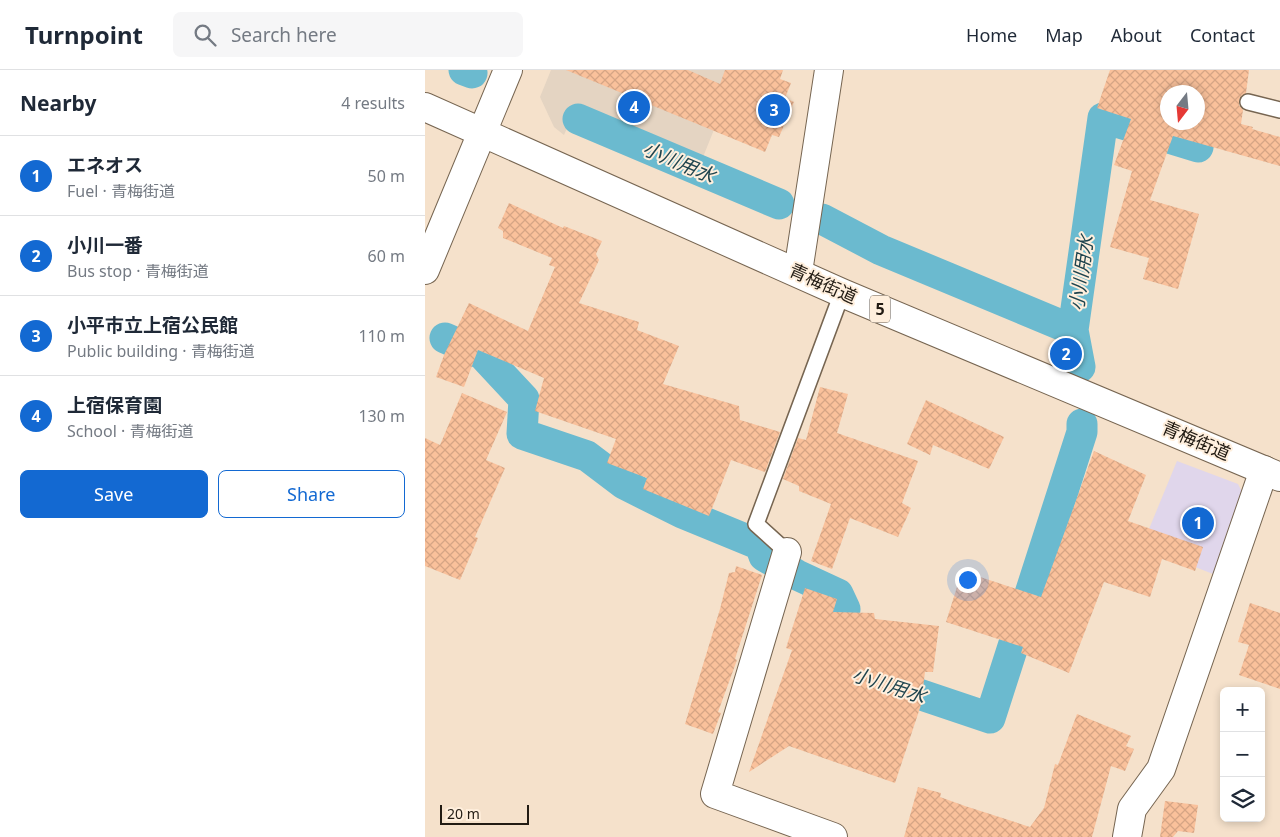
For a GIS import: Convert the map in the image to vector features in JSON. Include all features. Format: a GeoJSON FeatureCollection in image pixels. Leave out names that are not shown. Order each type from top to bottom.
{"type":"FeatureCollection","features":[{"type":"Feature","properties":{"kind":"street"},"geometry":{"type":"LineString","coordinates":[[425,270],[508,70]]}},
{"type":"Feature","properties":{"kind":"street"},"geometry":{"type":"LineString","coordinates":[[798,272],[829,70]]}},
{"type":"Feature","properties":{"kind":"street","name":"青梅街道"},"geometry":{"type":"LineString","coordinates":[[425,106],[842,293],[1272,474]]}},
{"type":"Feature","properties":{"kind":"street"},"geometry":{"type":"LineString","coordinates":[[1127,837],[1132,809],[1161,769],[1272,474]]}},
{"type":"Feature","properties":{"kind":"street"},"geometry":{"type":"LineString","coordinates":[[784,565],[715,794],[833,837]]}},
{"type":"Feature","properties":{"kind":"lane"},"geometry":{"type":"LineString","coordinates":[[1248,102],[1280,110]]}},
{"type":"Feature","properties":{"kind":"lane"},"geometry":{"type":"LineString","coordinates":[[784,565],[756,524],[842,293]]}},
{"type":"Feature","properties":{"kind":"shaded area"},"geometry":{"type":"Polygon","coordinates":[[[551,70],[738,70],[701,162],[604,120],[572,117],[564,135],[554,127],[540,97],[551,70]]]}},
{"type":"Feature","properties":{"kind":"shaded area"},"geometry":{"type":"Polygon","coordinates":[[[1177,461],[1238,484],[1247,502],[1218,576],[1142,546],[1177,461]]]}},
{"type":"Feature","properties":{"kind":"building"},"geometry":{"type":"Polygon","coordinates":[[[566,70],[688,70],[720,84],[725,70],[783,70],[780,79],[791,83],[785,98],[794,102],[779,137],[772,135],[765,152],[566,70]]]}},
{"type":"Feature","properties":{"kind":"building"},"geometry":{"type":"Polygon","coordinates":[[[1110,70],[1249,70],[1246,93],[1239,100],[1239,105],[1243,110],[1241,124],[1280,137],[1280,166],[1173,136],[1150,200],[1199,214],[1178,289],[1143,279],[1149,258],[1110,247],[1132,171],[1114,165],[1131,119],[1097,108],[1110,70]]]}},
{"type":"Feature","properties":{"kind":"building"},"geometry":{"type":"Polygon","coordinates":[[[509,203],[563,228],[564,226],[602,241],[596,254],[599,260],[579,303],[639,322],[637,330],[679,346],[663,384],[739,406],[740,420],[780,432],[765,472],[731,460],[709,516],[643,489],[647,478],[607,463],[616,439],[535,411],[544,378],[478,350],[464,387],[436,377],[444,355],[469,303],[528,331],[555,267],[549,265],[552,258],[503,238],[503,231],[498,228],[509,203]]]}},
{"type":"Feature","properties":{"kind":"building"},"geometry":{"type":"Polygon","coordinates":[[[820,387],[848,394],[837,433],[918,461],[902,503],[911,508],[898,537],[850,518],[832,569],[811,561],[831,504],[799,491],[799,486],[783,479],[798,438],[806,440],[820,387]]]}},
{"type":"Feature","properties":{"kind":"building"},"geometry":{"type":"Polygon","coordinates":[[[462,393],[507,412],[486,460],[505,468],[475,537],[478,538],[460,580],[425,566],[425,438],[440,445],[462,393]]]}},
{"type":"Feature","properties":{"kind":"building"},"geometry":{"type":"Polygon","coordinates":[[[926,400],[1004,437],[989,469],[933,445],[930,455],[907,444],[926,400]]]}},
{"type":"Feature","properties":{"kind":"building"},"geometry":{"type":"Polygon","coordinates":[[[1094,451],[1146,475],[1128,521],[1203,547],[1195,571],[1162,559],[1150,597],[1104,582],[1069,673],[1021,653],[1023,647],[946,622],[962,571],[1041,597],[1094,451]]]}},
{"type":"Feature","properties":{"kind":"building"},"geometry":{"type":"Polygon","coordinates":[[[736,566],[762,575],[735,659],[737,660],[718,712],[721,713],[713,734],[685,724],[729,573],[735,572],[736,566]]]}},
{"type":"Feature","properties":{"kind":"building"},"geometry":{"type":"Polygon","coordinates":[[[805,588],[837,599],[833,612],[874,613],[875,619],[939,626],[933,672],[925,672],[921,705],[895,783],[789,746],[749,772],[792,650],[786,648],[805,588]]]}},
{"type":"Feature","properties":{"kind":"building"},"geometry":{"type":"Polygon","coordinates":[[[1250,603],[1280,613],[1280,689],[1239,675],[1249,645],[1238,642],[1250,603]]]}},
{"type":"Feature","properties":{"kind":"building"},"geometry":{"type":"Polygon","coordinates":[[[1077,714],[1131,736],[1126,746],[1134,749],[1125,771],[1111,766],[1092,837],[904,837],[918,787],[941,793],[940,797],[965,806],[1030,827],[1044,808],[1055,764],[1058,765],[1077,714]]]}},
{"type":"Feature","properties":{"kind":"building"},"geometry":{"type":"Polygon","coordinates":[[[1165,801],[1198,805],[1194,833],[1178,831],[1173,837],[1160,837],[1165,801]]]}},
{"type":"Feature","properties":{"kind":"waterway","name":"小川用水"},"geometry":{"type":"LineString","coordinates":[[464,70],[472,73]]}},
{"type":"Feature","properties":{"kind":"waterway","name":"小川用水"},"geometry":{"type":"LineString","coordinates":[[822,219],[881,250],[1073,330],[1103,118],[1198,147],[1209,70]]}},
{"type":"Feature","properties":{"kind":"waterway","name":"小川用水"},"geometry":{"type":"LineString","coordinates":[[578,119],[779,204]]}},
{"type":"Feature","properties":{"kind":"waterway"},"geometry":{"type":"LineString","coordinates":[[1073,330],[1080,367]]}},
{"type":"Feature","properties":{"kind":"waterway","name":"小川用水"},"geometry":{"type":"LineString","coordinates":[[445,338],[482,354],[524,399],[522,434],[587,456],[624,484],[682,513],[760,545],[764,556],[797,575],[838,594],[845,609],[841,654]]}},
{"type":"Feature","properties":{"kind":"waterway","name":"小川用水"},"geometry":{"type":"LineString","coordinates":[[883,682],[990,718],[1082,432],[1082,424]]}},
{"type":"Feature","properties":{"kind":"place","name":"上宿保育園"},"geometry":{"type":"Point","coordinates":[634,107]}},
{"type":"Feature","properties":{"kind":"place","name":"小平市立上宿公民館"},"geometry":{"type":"Point","coordinates":[774,110]}},
{"type":"Feature","properties":{"kind":"place","name":"小川一番"},"geometry":{"type":"Point","coordinates":[1066,354]}},
{"type":"Feature","properties":{"kind":"place","name":"エネオス"},"geometry":{"type":"Point","coordinates":[1198,523]}}]}
